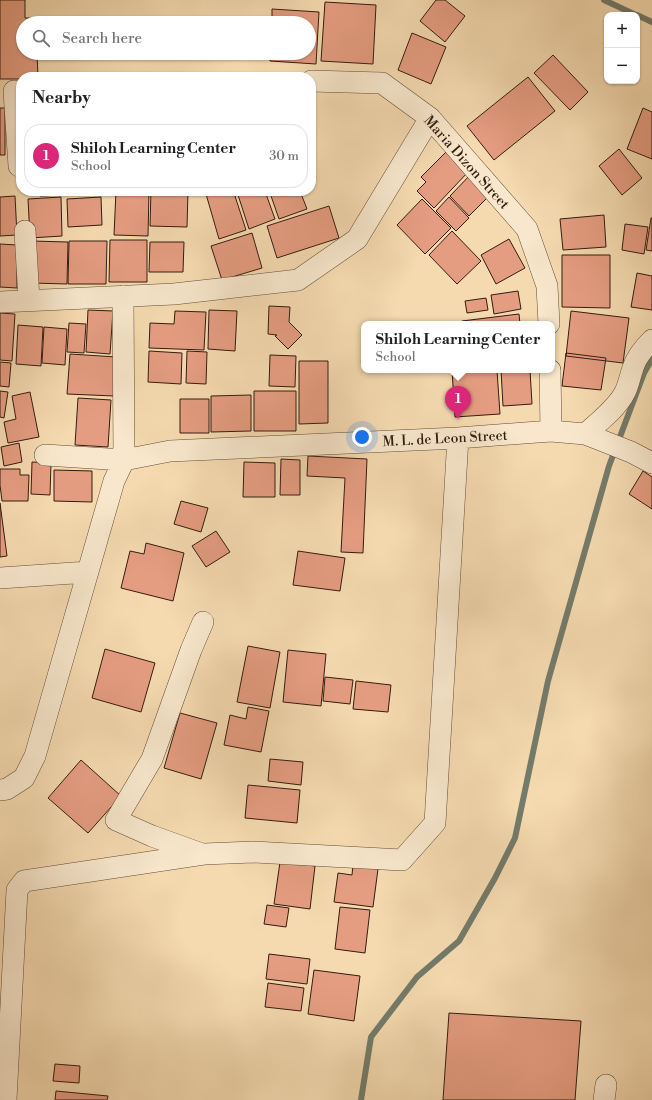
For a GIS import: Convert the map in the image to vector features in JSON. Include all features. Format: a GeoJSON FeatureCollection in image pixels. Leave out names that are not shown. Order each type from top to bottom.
{"type":"FeatureCollection","features":[{"type":"Feature","properties":{"kind":"street","name":"Maria Dizon Street"},"geometry":{"type":"LineString","coordinates":[[316,81],[382,83],[430,118],[527,229],[548,286],[549,321]]}},
{"type":"Feature","properties":{"kind":"street"},"geometry":{"type":"LineString","coordinates":[[12,91],[16,134]]}},
{"type":"Feature","properties":{"kind":"street"},"geometry":{"type":"LineString","coordinates":[[0,302],[174,294],[298,280],[357,239],[430,118]]}},
{"type":"Feature","properties":{"kind":"street"},"geometry":{"type":"LineString","coordinates":[[25,231],[29,300]]}},
{"type":"Feature","properties":{"kind":"street"},"geometry":{"type":"LineString","coordinates":[[0,790],[7,789],[24,778],[35,756],[114,481],[124,460],[123,296]]}},
{"type":"Feature","properties":{"kind":"street"},"geometry":{"type":"LineString","coordinates":[[592,436],[604,418],[625,392],[637,358],[652,340]]}},
{"type":"Feature","properties":{"kind":"street"},"geometry":{"type":"LineString","coordinates":[[550,373],[551,431]]}},
{"type":"Feature","properties":{"kind":"street","name":"M. L. de Leon Street"},"geometry":{"type":"LineString","coordinates":[[45,455],[124,460],[170,451],[458,438],[551,431],[592,436],[631,452],[652,463]]}},
{"type":"Feature","properties":{"kind":"street"},"geometry":{"type":"LineString","coordinates":[[6,1100],[17,890],[24,881],[204,854],[253,852],[402,860],[435,823],[458,438]]}},
{"type":"Feature","properties":{"kind":"street"},"geometry":{"type":"LineString","coordinates":[[0,578],[88,572]]}},
{"type":"Feature","properties":{"kind":"street"},"geometry":{"type":"LineString","coordinates":[[203,622],[191,650],[152,759],[116,820],[152,836],[204,854]]}},
{"type":"Feature","properties":{"kind":"building"},"geometry":{"type":"Polygon","coordinates":[[[0,0],[25,0],[25,16],[16,16],[16,60],[37,60],[38,72],[16,72],[16,79],[0,79],[0,0]]]}},
{"type":"Feature","properties":{"kind":"building"},"geometry":{"type":"Polygon","coordinates":[[[436,0],[445,0],[465,16],[445,42],[420,21],[436,0]]]}},
{"type":"Feature","properties":{"kind":"building"},"geometry":{"type":"Polygon","coordinates":[[[325,2],[376,5],[373,64],[321,61],[325,2]]]}},
{"type":"Feature","properties":{"kind":"building"},"geometry":{"type":"Polygon","coordinates":[[[272,9],[319,12],[316,64],[270,60],[316,60],[316,16],[272,16],[272,9]]]}},
{"type":"Feature","properties":{"kind":"building"},"geometry":{"type":"Polygon","coordinates":[[[412,33],[446,47],[431,84],[398,70],[412,33]]]}},
{"type":"Feature","properties":{"kind":"building"},"geometry":{"type":"Polygon","coordinates":[[[553,55],[588,92],[570,110],[534,73],[553,55]]]}},
{"type":"Feature","properties":{"kind":"building"},"geometry":{"type":"Polygon","coordinates":[[[528,77],[555,111],[494,160],[467,126],[528,77]]]}},
{"type":"Feature","properties":{"kind":"building"},"geometry":{"type":"Polygon","coordinates":[[[0,108],[5,108],[5,155],[0,155],[0,108]]]}},
{"type":"Feature","properties":{"kind":"building"},"geometry":{"type":"Polygon","coordinates":[[[643,108],[652,112],[652,159],[627,149],[643,108]]]}},
{"type":"Feature","properties":{"kind":"building"},"geometry":{"type":"Polygon","coordinates":[[[619,149],[642,178],[622,195],[599,166],[619,149]]]}},
{"type":"Feature","properties":{"kind":"building"},"geometry":{"type":"Polygon","coordinates":[[[448,150],[469,171],[434,208],[417,191],[426,182],[421,177],[448,150]]]}},
{"type":"Feature","properties":{"kind":"building"},"geometry":{"type":"Polygon","coordinates":[[[472,173],[492,193],[469,216],[450,196],[472,173]]]}},
{"type":"Feature","properties":{"kind":"building"},"geometry":{"type":"Polygon","coordinates":[[[15,196],[17,235],[0,236],[0,197],[15,196]]]}},
{"type":"Feature","properties":{"kind":"building"},"geometry":{"type":"Polygon","coordinates":[[[116,196],[149,196],[148,236],[114,235],[116,196]]]}},
{"type":"Feature","properties":{"kind":"building"},"geometry":{"type":"Polygon","coordinates":[[[151,196],[188,196],[187,227],[150,226],[151,196]]]}},
{"type":"Feature","properties":{"kind":"building"},"geometry":{"type":"Polygon","coordinates":[[[207,196],[235,196],[246,230],[219,239],[207,196]]]}},
{"type":"Feature","properties":{"kind":"building"},"geometry":{"type":"Polygon","coordinates":[[[238,196],[267,196],[275,219],[249,229],[238,196]]]}},
{"type":"Feature","properties":{"kind":"building"},"geometry":{"type":"Polygon","coordinates":[[[271,196],[302,196],[307,209],[279,219],[271,196]]]}},
{"type":"Feature","properties":{"kind":"building"},"geometry":{"type":"Polygon","coordinates":[[[61,197],[62,236],[30,238],[28,199],[61,197]]]}},
{"type":"Feature","properties":{"kind":"building"},"geometry":{"type":"Polygon","coordinates":[[[101,197],[102,225],[68,227],[67,199],[101,197]]]}},
{"type":"Feature","properties":{"kind":"building"},"geometry":{"type":"Polygon","coordinates":[[[449,197],[469,218],[456,231],[436,211],[449,197]]]}},
{"type":"Feature","properties":{"kind":"building"},"geometry":{"type":"Polygon","coordinates":[[[422,199],[451,228],[425,254],[397,225],[422,199]]]}},
{"type":"Feature","properties":{"kind":"building"},"geometry":{"type":"Polygon","coordinates":[[[329,206],[339,238],[277,258],[267,226],[329,206]]]}},
{"type":"Feature","properties":{"kind":"building"},"geometry":{"type":"Polygon","coordinates":[[[604,215],[606,247],[563,250],[560,219],[604,215]]]}},
{"type":"Feature","properties":{"kind":"building"},"geometry":{"type":"Polygon","coordinates":[[[652,218],[652,251],[646,250],[652,218]]]}},
{"type":"Feature","properties":{"kind":"building"},"geometry":{"type":"Polygon","coordinates":[[[625,224],[648,227],[644,254],[622,250],[625,224]]]}},
{"type":"Feature","properties":{"kind":"building"},"geometry":{"type":"Polygon","coordinates":[[[452,231],[481,261],[457,284],[429,255],[452,231]]]}},
{"type":"Feature","properties":{"kind":"building"},"geometry":{"type":"Polygon","coordinates":[[[252,233],[262,268],[222,280],[211,246],[252,233]]]}},
{"type":"Feature","properties":{"kind":"building"},"geometry":{"type":"Polygon","coordinates":[[[509,239],[525,268],[496,284],[481,255],[509,239]]]}},
{"type":"Feature","properties":{"kind":"building"},"geometry":{"type":"Polygon","coordinates":[[[110,240],[147,240],[147,282],[109,282],[110,240]]]}},
{"type":"Feature","properties":{"kind":"building"},"geometry":{"type":"Polygon","coordinates":[[[32,241],[68,242],[67,284],[32,283],[32,241]]]}},
{"type":"Feature","properties":{"kind":"building"},"geometry":{"type":"Polygon","coordinates":[[[69,241],[107,241],[106,284],[68,284],[69,241]]]}},
{"type":"Feature","properties":{"kind":"building"},"geometry":{"type":"Polygon","coordinates":[[[150,242],[184,242],[183,272],[149,272],[150,242]]]}},
{"type":"Feature","properties":{"kind":"building"},"geometry":{"type":"Polygon","coordinates":[[[0,244],[17,245],[17,288],[0,287],[0,244]]]}},
{"type":"Feature","properties":{"kind":"building"},"geometry":{"type":"Polygon","coordinates":[[[562,255],[610,255],[610,308],[562,307],[562,255]]]}},
{"type":"Feature","properties":{"kind":"building"},"geometry":{"type":"Polygon","coordinates":[[[637,273],[652,276],[652,310],[631,307],[637,273]]]}},
{"type":"Feature","properties":{"kind":"building"},"geometry":{"type":"Polygon","coordinates":[[[518,291],[521,309],[494,314],[491,295],[518,291]]]}},
{"type":"Feature","properties":{"kind":"building"},"geometry":{"type":"Polygon","coordinates":[[[486,298],[488,310],[467,313],[465,301],[486,298]]]}},
{"type":"Feature","properties":{"kind":"building"},"geometry":{"type":"Polygon","coordinates":[[[269,306],[290,307],[289,322],[302,335],[288,349],[275,336],[277,335],[268,334],[269,306]]]}},
{"type":"Feature","properties":{"kind":"building"},"geometry":{"type":"Polygon","coordinates":[[[88,310],[113,311],[110,354],[86,352],[88,310]]]}},
{"type":"Feature","properties":{"kind":"building"},"geometry":{"type":"Polygon","coordinates":[[[209,310],[237,311],[235,351],[208,349],[209,310]]]}},
{"type":"Feature","properties":{"kind":"building"},"geometry":{"type":"Polygon","coordinates":[[[175,311],[206,312],[204,350],[149,348],[150,323],[174,324],[175,311]]]}},
{"type":"Feature","properties":{"kind":"building"},"geometry":{"type":"Polygon","coordinates":[[[571,311],[629,318],[623,363],[566,356],[571,311]]]}},
{"type":"Feature","properties":{"kind":"building"},"geometry":{"type":"Polygon","coordinates":[[[0,313],[15,314],[12,361],[0,360],[0,313]]]}},
{"type":"Feature","properties":{"kind":"building"},"geometry":{"type":"Polygon","coordinates":[[[519,314],[520,321],[462,321],[519,314]]]}},
{"type":"Feature","properties":{"kind":"building"},"geometry":{"type":"Polygon","coordinates":[[[69,323],[86,324],[84,353],[67,352],[69,323]]]}},
{"type":"Feature","properties":{"kind":"building"},"geometry":{"type":"Polygon","coordinates":[[[18,325],[43,327],[41,366],[16,364],[18,325]]]}},
{"type":"Feature","properties":{"kind":"building"},"geometry":{"type":"Polygon","coordinates":[[[44,327],[67,329],[65,365],[42,363],[44,327]]]}},
{"type":"Feature","properties":{"kind":"building"},"geometry":{"type":"Polygon","coordinates":[[[149,351],[182,353],[181,384],[148,382],[149,351]]]}},
{"type":"Feature","properties":{"kind":"building"},"geometry":{"type":"Polygon","coordinates":[[[187,351],[207,352],[206,384],[186,383],[187,351]]]}},
{"type":"Feature","properties":{"kind":"building"},"geometry":{"type":"Polygon","coordinates":[[[566,353],[606,358],[601,390],[562,386],[566,353]]]}},
{"type":"Feature","properties":{"kind":"building"},"geometry":{"type":"Polygon","coordinates":[[[70,354],[116,357],[114,396],[67,394],[70,354]]]}},
{"type":"Feature","properties":{"kind":"building"},"geometry":{"type":"Polygon","coordinates":[[[270,355],[296,356],[295,387],[269,386],[270,355]]]}},
{"type":"Feature","properties":{"kind":"building"},"geometry":{"type":"Polygon","coordinates":[[[299,361],[328,361],[328,423],[299,424],[299,361]]]}},
{"type":"Feature","properties":{"kind":"building"},"geometry":{"type":"Polygon","coordinates":[[[0,362],[11,363],[9,387],[0,386],[0,362]]]}},
{"type":"Feature","properties":{"kind":"building"},"geometry":{"type":"Polygon","coordinates":[[[452,373],[497,373],[500,414],[455,417],[452,373]]]}},
{"type":"Feature","properties":{"kind":"building"},"geometry":{"type":"Polygon","coordinates":[[[501,373],[530,373],[532,404],[503,406],[501,373]]]}},
{"type":"Feature","properties":{"kind":"building"},"geometry":{"type":"Polygon","coordinates":[[[0,391],[8,392],[4,418],[0,417],[0,391]]]}},
{"type":"Feature","properties":{"kind":"building"},"geometry":{"type":"Polygon","coordinates":[[[254,391],[296,391],[296,431],[254,431],[254,391]]]}},
{"type":"Feature","properties":{"kind":"building"},"geometry":{"type":"Polygon","coordinates":[[[30,392],[39,437],[8,443],[4,422],[16,419],[12,396],[30,392]]]}},
{"type":"Feature","properties":{"kind":"building"},"geometry":{"type":"Polygon","coordinates":[[[251,395],[251,431],[211,432],[211,396],[251,395]]]}},
{"type":"Feature","properties":{"kind":"building"},"geometry":{"type":"Polygon","coordinates":[[[78,398],[111,400],[108,447],[75,445],[78,398]]]}},
{"type":"Feature","properties":{"kind":"building"},"geometry":{"type":"Polygon","coordinates":[[[180,399],[209,399],[209,433],[180,433],[180,399]]]}},
{"type":"Feature","properties":{"kind":"building"},"geometry":{"type":"Polygon","coordinates":[[[19,443],[22,462],[4,466],[1,447],[19,443]]]}},
{"type":"Feature","properties":{"kind":"building"},"geometry":{"type":"Polygon","coordinates":[[[308,456],[367,459],[363,553],[341,552],[345,478],[307,476],[308,456]]]}},
{"type":"Feature","properties":{"kind":"building"},"geometry":{"type":"Polygon","coordinates":[[[281,459],[300,460],[300,495],[280,495],[281,459]]]}},
{"type":"Feature","properties":{"kind":"building"},"geometry":{"type":"Polygon","coordinates":[[[32,462],[51,463],[50,495],[31,494],[32,462]]]}},
{"type":"Feature","properties":{"kind":"building"},"geometry":{"type":"Polygon","coordinates":[[[244,462],[275,463],[275,497],[243,497],[244,462]]]}},
{"type":"Feature","properties":{"kind":"building"},"geometry":{"type":"Polygon","coordinates":[[[0,469],[20,469],[20,475],[29,475],[28,501],[2,501],[0,469]]]}},
{"type":"Feature","properties":{"kind":"building"},"geometry":{"type":"Polygon","coordinates":[[[54,470],[92,471],[92,502],[54,501],[54,470]]]}},
{"type":"Feature","properties":{"kind":"building"},"geometry":{"type":"Polygon","coordinates":[[[643,471],[652,477],[652,509],[629,494],[643,471]]]}},
{"type":"Feature","properties":{"kind":"building"},"geometry":{"type":"Polygon","coordinates":[[[181,501],[208,508],[201,532],[174,524],[181,501]]]}},
{"type":"Feature","properties":{"kind":"building"},"geometry":{"type":"Polygon","coordinates":[[[0,503],[7,556],[0,557],[0,503]]]}},
{"type":"Feature","properties":{"kind":"building"},"geometry":{"type":"Polygon","coordinates":[[[216,531],[230,552],[206,567],[192,546],[216,531]]]}},
{"type":"Feature","properties":{"kind":"building"},"geometry":{"type":"Polygon","coordinates":[[[146,543],[184,553],[173,601],[121,588],[130,551],[144,554],[146,543]]]}},
{"type":"Feature","properties":{"kind":"building"},"geometry":{"type":"Polygon","coordinates":[[[298,551],[345,558],[340,591],[293,585],[298,551]]]}},
{"type":"Feature","properties":{"kind":"building"},"geometry":{"type":"Polygon","coordinates":[[[248,646],[280,652],[270,708],[237,702],[248,646]]]}},
{"type":"Feature","properties":{"kind":"building"},"geometry":{"type":"Polygon","coordinates":[[[105,649],[155,663],[141,712],[92,698],[105,649]]]}},
{"type":"Feature","properties":{"kind":"building"},"geometry":{"type":"Polygon","coordinates":[[[288,650],[326,654],[321,706],[283,702],[288,650]]]}},
{"type":"Feature","properties":{"kind":"building"},"geometry":{"type":"Polygon","coordinates":[[[325,677],[353,680],[350,704],[323,701],[325,677]]]}},
{"type":"Feature","properties":{"kind":"building"},"geometry":{"type":"Polygon","coordinates":[[[356,681],[391,685],[388,712],[353,709],[356,681]]]}},
{"type":"Feature","properties":{"kind":"building"},"geometry":{"type":"Polygon","coordinates":[[[248,707],[269,711],[261,752],[224,745],[230,715],[246,719],[248,707]]]}},
{"type":"Feature","properties":{"kind":"building"},"geometry":{"type":"Polygon","coordinates":[[[180,713],[217,723],[201,779],[164,768],[180,713]]]}},
{"type":"Feature","properties":{"kind":"building"},"geometry":{"type":"Polygon","coordinates":[[[270,759],[303,762],[301,785],[268,781],[270,759]]]}},
{"type":"Feature","properties":{"kind":"building"},"geometry":{"type":"Polygon","coordinates":[[[81,760],[121,796],[88,833],[48,798],[81,760]]]}},
{"type":"Feature","properties":{"kind":"building"},"geometry":{"type":"Polygon","coordinates":[[[248,785],[300,790],[297,823],[245,818],[248,785]]]}},
{"type":"Feature","properties":{"kind":"building"},"geometry":{"type":"Polygon","coordinates":[[[280,862],[315,866],[310,909],[274,904],[280,862]]]}},
{"type":"Feature","properties":{"kind":"building"},"geometry":{"type":"Polygon","coordinates":[[[353,865],[378,869],[373,907],[334,902],[338,873],[352,875],[353,865]]]}},
{"type":"Feature","properties":{"kind":"building"},"geometry":{"type":"Polygon","coordinates":[[[267,905],[289,908],[286,927],[264,924],[267,905]]]}},
{"type":"Feature","properties":{"kind":"building"},"geometry":{"type":"Polygon","coordinates":[[[340,907],[370,910],[365,953],[335,949],[340,907]]]}},
{"type":"Feature","properties":{"kind":"building"},"geometry":{"type":"Polygon","coordinates":[[[269,954],[310,959],[307,984],[266,979],[269,954]]]}},
{"type":"Feature","properties":{"kind":"building"},"geometry":{"type":"Polygon","coordinates":[[[314,970],[360,976],[354,1021],[308,1014],[314,970]]]}},
{"type":"Feature","properties":{"kind":"building"},"geometry":{"type":"Polygon","coordinates":[[[268,983],[304,988],[301,1011],[265,1007],[268,983]]]}},
{"type":"Feature","properties":{"kind":"building"},"geometry":{"type":"Polygon","coordinates":[[[449,1013],[581,1021],[575,1100],[443,1100],[449,1013]]]}},
{"type":"Feature","properties":{"kind":"building"},"geometry":{"type":"Polygon","coordinates":[[[55,1064],[80,1066],[79,1083],[53,1081],[55,1064]]]}},
{"type":"Feature","properties":{"kind":"building"},"geometry":{"type":"Polygon","coordinates":[[[56,1091],[108,1096],[107,1100],[55,1100],[56,1091]]]}},
{"type":"Feature","properties":{"kind":"waterway"},"geometry":{"type":"LineString","coordinates":[[604,0],[630,12]]}},
{"type":"Feature","properties":{"kind":"waterway"},"geometry":{"type":"LineString","coordinates":[[640,16],[652,22]]}},
{"type":"Feature","properties":{"kind":"waterway"},"geometry":{"type":"LineString","coordinates":[[361,1100],[371,1037],[417,977],[459,941],[495,878],[515,838],[548,681],[609,466],[644,373],[652,359]]}},
{"type":"Feature","properties":{"kind":"place","name":"Shiloh Learning Center"},"geometry":{"type":"Point","coordinates":[458,419]}}]}
